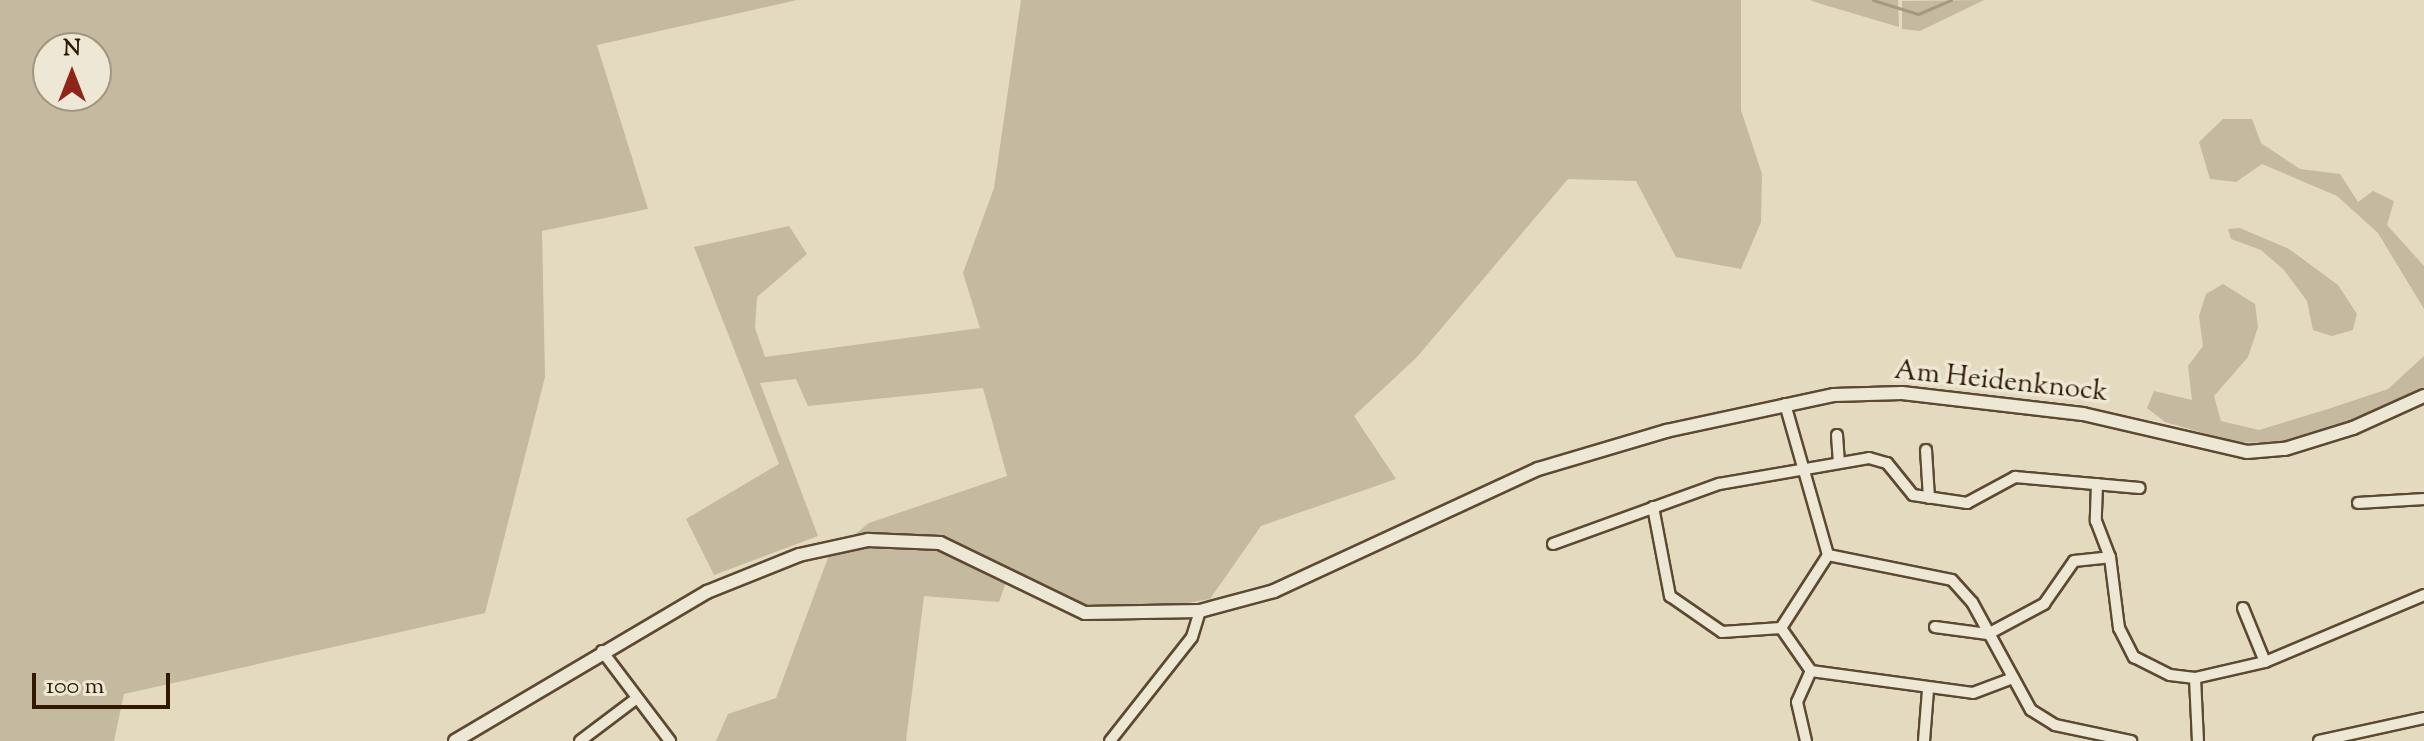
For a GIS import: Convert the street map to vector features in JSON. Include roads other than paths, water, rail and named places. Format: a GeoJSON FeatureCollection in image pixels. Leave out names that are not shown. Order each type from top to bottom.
{"type":"FeatureCollection","features":[{"type":"Feature","properties":{"kind":"street","name":"Am Heidenknock"},"geometry":{"type":"LineString","coordinates":[[455,741],[602,651],[707,592],[799,555],[868,540],[940,543],[1085,613],[1200,611],[1274,591],[1567,459],[1785,404],[1902,393],[2128,421],[2247,452],[2285,449],[2353,428],[2424,396]]}},
{"type":"Feature","properties":{"kind":"street"},"geometry":{"type":"LineString","coordinates":[[1785,404],[1798,467],[1828,555]]}},
{"type":"Feature","properties":{"kind":"street"},"geometry":{"type":"LineString","coordinates":[[1837,435],[1839,462]]}},
{"type":"Feature","properties":{"kind":"street"},"geometry":{"type":"LineString","coordinates":[[1926,450],[1929,498]]}},
{"type":"Feature","properties":{"kind":"street"},"geometry":{"type":"LineString","coordinates":[[1553,544],[1653,507],[1798,467],[1839,462],[1882,460],[1901,489],[1929,498],[1974,502],[2015,477],[2140,488]]}},
{"type":"Feature","properties":{"kind":"street"},"geometry":{"type":"LineString","coordinates":[[2097,484],[2096,521],[2110,557],[2125,645],[2149,668],[2195,678],[2265,662],[2424,595]]}},
{"type":"Feature","properties":{"kind":"street"},"geometry":{"type":"LineString","coordinates":[[2358,503],[2424,499]]}},
{"type":"Feature","properties":{"kind":"street"},"geometry":{"type":"LineString","coordinates":[[1653,507],[1670,596],[1722,632],[1781,628]]}},
{"type":"Feature","properties":{"kind":"street"},"geometry":{"type":"LineString","coordinates":[[1781,628],[1828,555]]}},
{"type":"Feature","properties":{"kind":"street"},"geometry":{"type":"LineString","coordinates":[[1828,555],[1952,580],[2042,720],[2131,741]]}},
{"type":"Feature","properties":{"kind":"street"},"geometry":{"type":"LineString","coordinates":[[1935,627],[1988,634],[2044,604],[2074,561],[2110,557]]}},
{"type":"Feature","properties":{"kind":"street"},"geometry":{"type":"LineString","coordinates":[[2243,608],[2265,662]]}},
{"type":"Feature","properties":{"kind":"street"},"geometry":{"type":"LineString","coordinates":[[1110,741],[1192,637],[1200,611]]}},
{"type":"Feature","properties":{"kind":"street"},"geometry":{"type":"LineString","coordinates":[[1781,628],[1811,671],[1928,690],[1980,692],[2013,678]]}},
{"type":"Feature","properties":{"kind":"street"},"geometry":{"type":"LineString","coordinates":[[602,651],[633,701],[670,741]]}},
{"type":"Feature","properties":{"kind":"street"},"geometry":{"type":"LineString","coordinates":[[1806,741],[1797,702],[1811,671]]}},
{"type":"Feature","properties":{"kind":"street"},"geometry":{"type":"LineString","coordinates":[[2195,678],[2198,741]]}},
{"type":"Feature","properties":{"kind":"street"},"geometry":{"type":"LineString","coordinates":[[1924,741],[1928,690]]}},
{"type":"Feature","properties":{"kind":"street"},"geometry":{"type":"LineString","coordinates":[[580,741],[633,701]]}},
{"type":"Feature","properties":{"kind":"street"},"geometry":{"type":"LineString","coordinates":[[2319,741],[2424,718]]}},
{"type":"Feature","properties":{"kind":"waterway"},"geometry":{"type":"LineString","coordinates":[[1873,0],[1918,14],[1951,0]]}}]}
